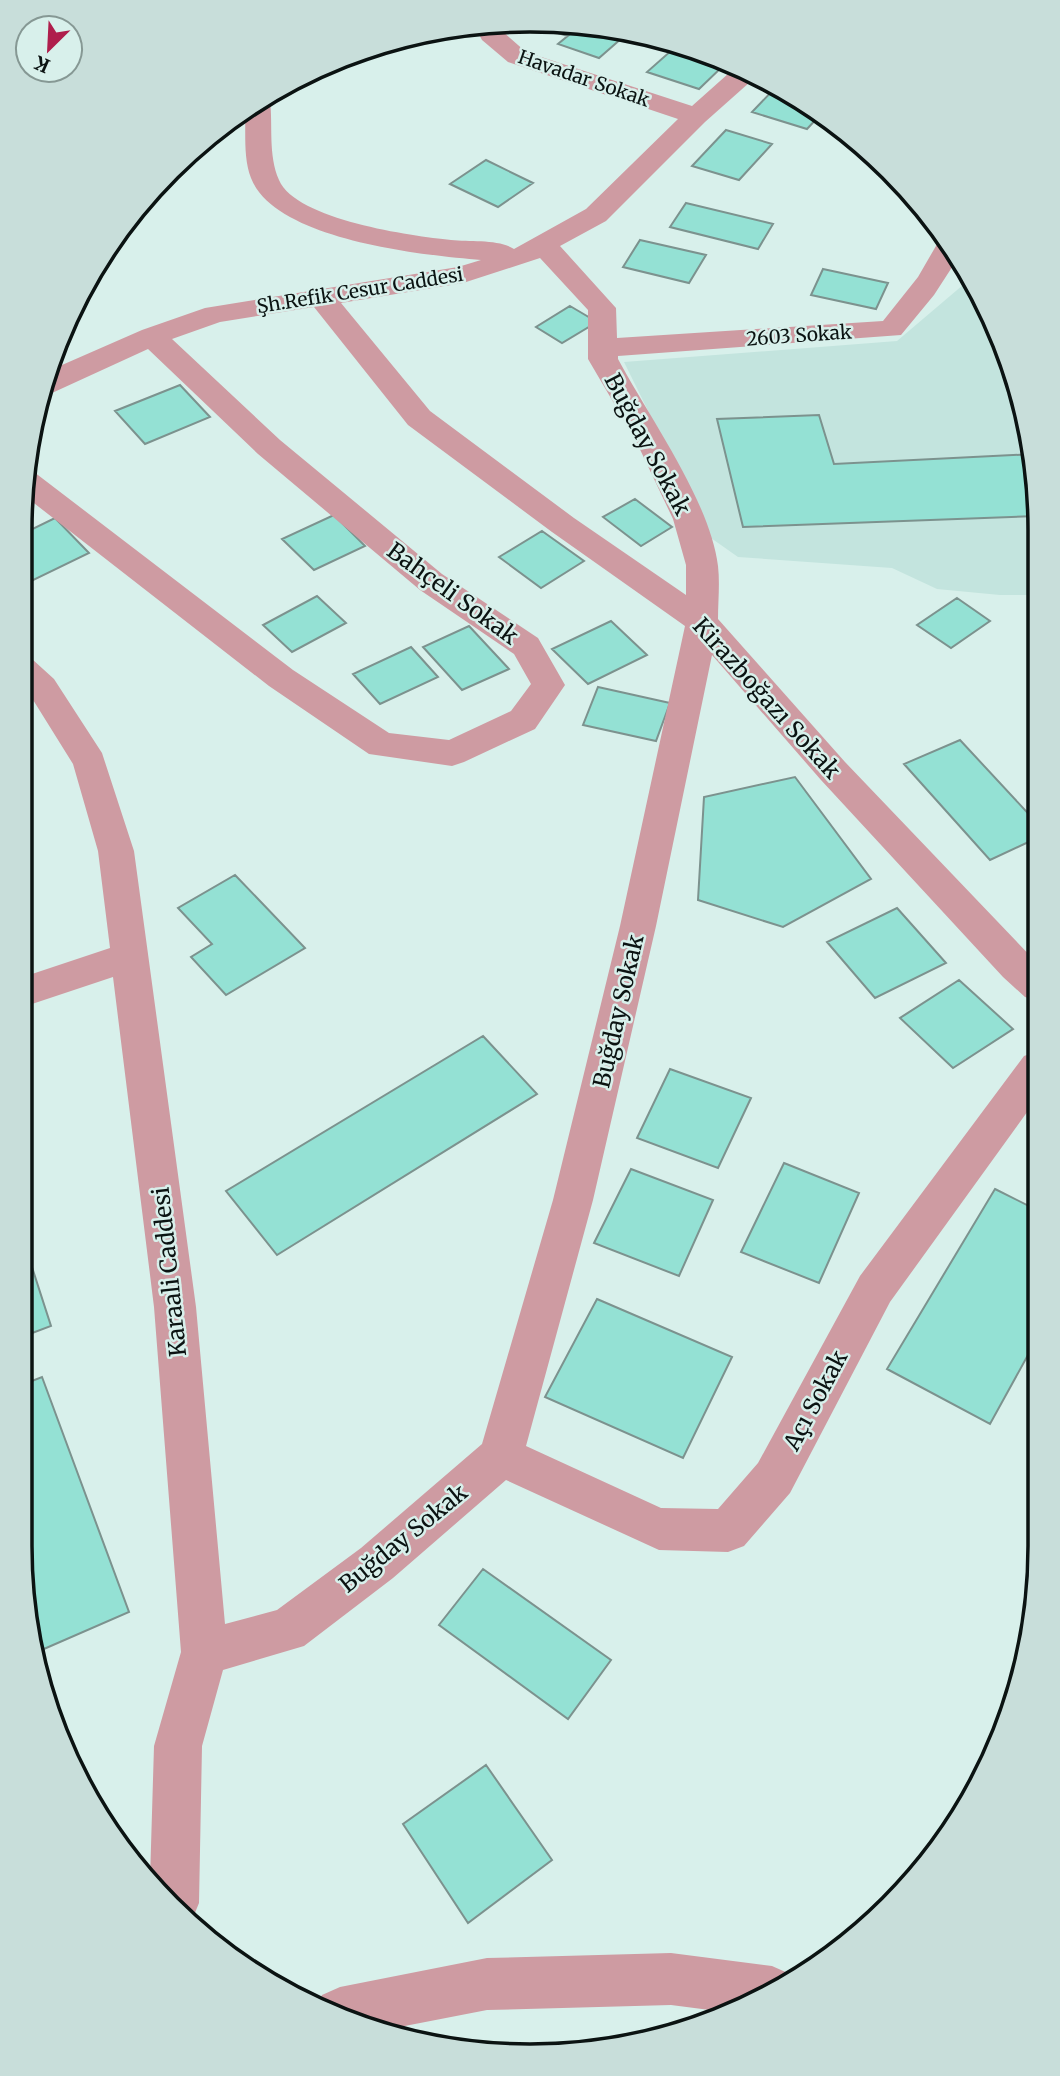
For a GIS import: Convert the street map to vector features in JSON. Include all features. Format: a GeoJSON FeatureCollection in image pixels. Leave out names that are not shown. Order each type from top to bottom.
{"type":"FeatureCollection","features":[{"type":"Feature","properties":{"kind":"street","name":"Havadar Sokak"},"geometry":{"type":"LineString","coordinates":[[490,34],[517,57],[696,116]]}},
{"type":"Feature","properties":{"kind":"street","name":"Şh.Refik Cesur Caddesi"},"geometry":{"type":"LineString","coordinates":[[55,380],[152,336],[215,314],[463,275],[533,250],[596,215],[696,116],[739,78]]}},
{"type":"Feature","properties":{"kind":"street"},"geometry":{"type":"LineString","coordinates":[[258,113],[260,164],[271,190],[301,213],[374,237],[455,251],[533,250]]}},
{"type":"Feature","properties":{"kind":"street","name":"Buğday Sokak"},"geometry":{"type":"LineString","coordinates":[[204,1652],[288,1630],[377,1563],[500,1457],[576,1187],[638,926],[702,622],[702,565],[689,519],[651,440],[603,359],[602,308],[533,250]]}},
{"type":"Feature","properties":{"kind":"street","name":"2603 Sokak"},"geometry":{"type":"LineString","coordinates":[[603,348],[891,329],[917,300],[945,255]]}},
{"type":"Feature","properties":{"kind":"street","name":"Kirazboğazı Sokak"},"geometry":{"type":"LineString","coordinates":[[320,296],[419,418],[563,525],[702,622],[833,771],[1028,977]]}},
{"type":"Feature","properties":{"kind":"street","name":"Bahçeli Sokak"},"geometry":{"type":"LineString","coordinates":[[34,488],[281,677],[381,745],[452,753],[523,720],[548,685],[526,646],[420,574],[269,447],[152,336]]}},
{"type":"Feature","properties":{"kind":"street","name":"Karaali Caddesi"},"geometry":{"type":"LineString","coordinates":[[32,677],[43,687],[90,762],[116,850],[175,1307],[204,1652],[178,1746],[174,1894]]}},
{"type":"Feature","properties":{"kind":"street"},"geometry":{"type":"LineString","coordinates":[[32,989],[131,956]]}},
{"type":"Feature","properties":{"kind":"street","name":"Açı Sokak"},"geometry":{"type":"LineString","coordinates":[[500,1457],[659,1529],[728,1531],[774,1478],[874,1289],[1028,1081]]}},
{"type":"Feature","properties":{"kind":"street"},"geometry":{"type":"LineString","coordinates":[[350,2011],[487,1984],[671,1979],[756,1990]]}},
{"type":"Feature","properties":{"kind":"shaded area"},"geometry":{"type":"Polygon","coordinates":[[[964,284],[991,339],[1012,401],[1019,433],[1027,497],[1028,595],[937,589],[892,568],[738,557],[711,538],[624,362],[897,341],[964,284]]]}},
{"type":"Feature","properties":{"kind":"building"},"geometry":{"type":"Polygon","coordinates":[[[570,34],[620,40],[599,58],[558,44],[570,34]]]}},
{"type":"Feature","properties":{"kind":"building"},"geometry":{"type":"Polygon","coordinates":[[[670,52],[720,69],[699,89],[647,72],[670,52]]]}},
{"type":"Feature","properties":{"kind":"building"},"geometry":{"type":"Polygon","coordinates":[[[770,93],[814,121],[807,129],[752,112],[770,93]]]}},
{"type":"Feature","properties":{"kind":"building"},"geometry":{"type":"Polygon","coordinates":[[[726,130],[772,144],[739,180],[692,166],[726,130]]]}},
{"type":"Feature","properties":{"kind":"building"},"geometry":{"type":"Polygon","coordinates":[[[486,160],[533,183],[498,207],[450,184],[486,160]]]}},
{"type":"Feature","properties":{"kind":"building"},"geometry":{"type":"Polygon","coordinates":[[[686,203],[773,224],[758,249],[670,227],[686,203]]]}},
{"type":"Feature","properties":{"kind":"building"},"geometry":{"type":"Polygon","coordinates":[[[640,240],[706,255],[689,283],[623,267],[640,240]]]}},
{"type":"Feature","properties":{"kind":"building"},"geometry":{"type":"Polygon","coordinates":[[[823,269],[888,283],[876,309],[811,295],[823,269]]]}},
{"type":"Feature","properties":{"kind":"building"},"geometry":{"type":"Polygon","coordinates":[[[570,306],[597,322],[562,343],[536,327],[570,306]]]}},
{"type":"Feature","properties":{"kind":"building"},"geometry":{"type":"Polygon","coordinates":[[[180,385],[210,417],[145,444],[115,411],[180,385]]]}},
{"type":"Feature","properties":{"kind":"building"},"geometry":{"type":"Polygon","coordinates":[[[819,415],[834,464],[1022,455],[1028,516],[743,527],[717,419],[819,415]]]}},
{"type":"Feature","properties":{"kind":"building"},"geometry":{"type":"Polygon","coordinates":[[[635,499],[672,527],[641,546],[603,517],[635,499]]]}},
{"type":"Feature","properties":{"kind":"building"},"geometry":{"type":"Polygon","coordinates":[[[334,515],[365,546],[314,570],[282,539],[334,515]]]}},
{"type":"Feature","properties":{"kind":"building"},"geometry":{"type":"Polygon","coordinates":[[[55,518],[89,553],[32,581],[32,529],[55,518]]]}},
{"type":"Feature","properties":{"kind":"building"},"geometry":{"type":"Polygon","coordinates":[[[542,531],[584,561],[541,588],[499,557],[542,531]]]}},
{"type":"Feature","properties":{"kind":"building"},"geometry":{"type":"Polygon","coordinates":[[[317,596],[346,623],[292,652],[263,625],[317,596]]]}},
{"type":"Feature","properties":{"kind":"building"},"geometry":{"type":"Polygon","coordinates":[[[957,598],[990,621],[951,648],[917,625],[957,598]]]}},
{"type":"Feature","properties":{"kind":"building"},"geometry":{"type":"Polygon","coordinates":[[[611,621],[647,655],[588,684],[552,649],[611,621]]]}},
{"type":"Feature","properties":{"kind":"building"},"geometry":{"type":"Polygon","coordinates":[[[469,626],[509,669],[462,690],[423,647],[469,626]]]}},
{"type":"Feature","properties":{"kind":"building"},"geometry":{"type":"Polygon","coordinates":[[[411,647],[438,677],[380,704],[353,674],[411,647]]]}},
{"type":"Feature","properties":{"kind":"building"},"geometry":{"type":"Polygon","coordinates":[[[598,687],[670,703],[656,741],[583,725],[598,687]]]}},
{"type":"Feature","properties":{"kind":"building"},"geometry":{"type":"Polygon","coordinates":[[[960,740],[1028,813],[1028,842],[990,860],[904,764],[960,740]]]}},
{"type":"Feature","properties":{"kind":"building"},"geometry":{"type":"Polygon","coordinates":[[[795,777],[871,879],[783,927],[698,900],[704,797],[795,777]]]}},
{"type":"Feature","properties":{"kind":"building"},"geometry":{"type":"Polygon","coordinates":[[[235,875],[305,948],[226,995],[191,957],[212,944],[178,908],[235,875]]]}},
{"type":"Feature","properties":{"kind":"building"},"geometry":{"type":"Polygon","coordinates":[[[897,908],[946,963],[875,998],[827,942],[897,908]]]}},
{"type":"Feature","properties":{"kind":"building"},"geometry":{"type":"Polygon","coordinates":[[[959,980],[1013,1029],[953,1068],[900,1018],[959,980]]]}},
{"type":"Feature","properties":{"kind":"building"},"geometry":{"type":"Polygon","coordinates":[[[483,1036],[537,1094],[277,1255],[226,1191],[483,1036]]]}},
{"type":"Feature","properties":{"kind":"building"},"geometry":{"type":"Polygon","coordinates":[[[670,1069],[751,1098],[718,1168],[637,1138],[670,1069]]]}},
{"type":"Feature","properties":{"kind":"building"},"geometry":{"type":"Polygon","coordinates":[[[784,1163],[859,1193],[819,1283],[741,1252],[784,1163]]]}},
{"type":"Feature","properties":{"kind":"building"},"geometry":{"type":"Polygon","coordinates":[[[631,1169],[713,1200],[679,1276],[594,1243],[631,1169]]]}},
{"type":"Feature","properties":{"kind":"building"},"geometry":{"type":"Polygon","coordinates":[[[995,1189],[1028,1206],[1028,1355],[990,1424],[887,1369],[995,1189]]]}},
{"type":"Feature","properties":{"kind":"building"},"geometry":{"type":"Polygon","coordinates":[[[32,1267],[51,1326],[32,1333],[32,1267]]]}},
{"type":"Feature","properties":{"kind":"building"},"geometry":{"type":"Polygon","coordinates":[[[597,1299],[732,1357],[683,1458],[545,1397],[597,1299]]]}},
{"type":"Feature","properties":{"kind":"building"},"geometry":{"type":"Polygon","coordinates":[[[42,1377],[129,1612],[42,1650],[33,1579],[32,1381],[42,1377]]]}},
{"type":"Feature","properties":{"kind":"building"},"geometry":{"type":"Polygon","coordinates":[[[483,1569],[611,1660],[568,1719],[439,1625],[483,1569]]]}},
{"type":"Feature","properties":{"kind":"building"},"geometry":{"type":"Polygon","coordinates":[[[486,1765],[552,1860],[468,1923],[403,1824],[486,1765]]]}}]}
